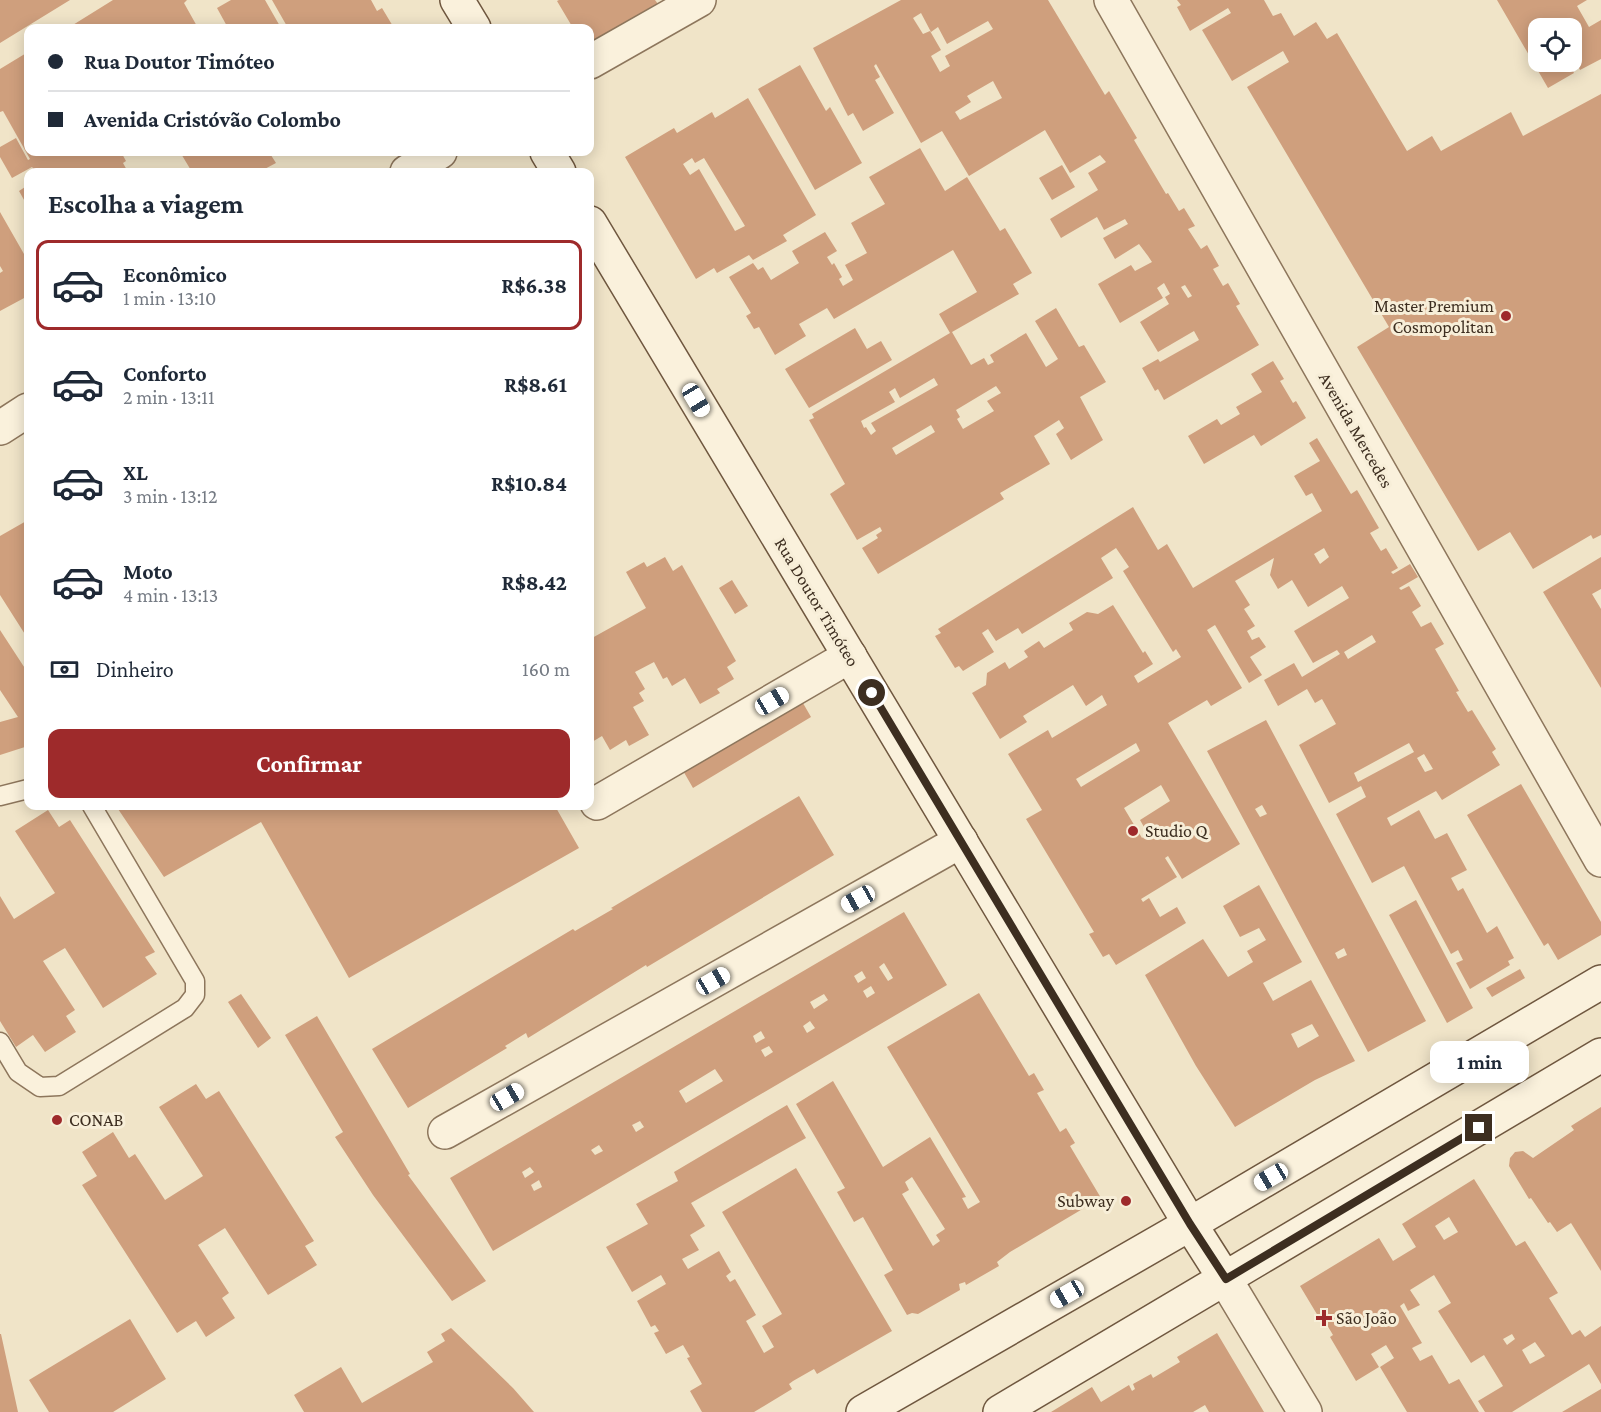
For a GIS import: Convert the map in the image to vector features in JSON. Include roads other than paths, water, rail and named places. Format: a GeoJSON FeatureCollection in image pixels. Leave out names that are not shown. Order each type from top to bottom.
{"type":"FeatureCollection","features":[{"type":"Feature","properties":{"kind":"main road"},"geometry":{"type":"LineString","coordinates":[[457,0],[472,24]]}},
{"type":"Feature","properties":{"kind":"main road"},"geometry":{"type":"LineString","coordinates":[[594,60],[699,0]]}},
{"type":"Feature","properties":{"kind":"main road","name":"Avenida Mercedes"},"geometry":{"type":"LineString","coordinates":[[1111,0],[1601,860]]}},
{"type":"Feature","properties":{"kind":"main road"},"geometry":{"type":"LineString","coordinates":[[413,168],[433,156]]}},
{"type":"Feature","properties":{"kind":"main road","name":"Rua Doutor Timóteo"},"geometry":{"type":"LineString","coordinates":[[594,230],[1305,1412]]}},
{"type":"Feature","properties":{"kind":"main road"},"geometry":{"type":"LineString","coordinates":[[0,428],[24,413]]}},
{"type":"Feature","properties":{"kind":"main road"},"geometry":{"type":"LineString","coordinates":[[597,803],[849,656]]}},
{"type":"Feature","properties":{"kind":"main road"},"geometry":{"type":"LineString","coordinates":[[445,1132],[961,841]]}},
{"type":"Feature","properties":{"kind":"main road"},"geometry":{"type":"LineString","coordinates":[[863,1412],[1190,1224],[1601,982]]}},
{"type":"Feature","properties":{"kind":"main road"},"geometry":{"type":"LineString","coordinates":[[1000,1412],[1601,1054]]}},
{"type":"Feature","properties":{"kind":"lane"},"geometry":{"type":"LineString","coordinates":[[0,796],[24,790]]}},
{"type":"Feature","properties":{"kind":"lane"},"geometry":{"type":"LineString","coordinates":[[0,1042],[18,1072],[39,1087],[59,1086],[185,1008],[195,995],[195,981],[95,810]]}},
{"type":"Feature","properties":{"kind":"place","name":"Master Premium Cosmopolitan"},"geometry":{"type":"Point","coordinates":[1506,316]}},
{"type":"Feature","properties":{"kind":"place","name":"Studio Q"},"geometry":{"type":"Point","coordinates":[1133,831]}},
{"type":"Feature","properties":{"kind":"place","name":"CONAB"},"geometry":{"type":"Point","coordinates":[57,1120]}},
{"type":"Feature","properties":{"kind":"place","name":"Subway"},"geometry":{"type":"Point","coordinates":[1126,1201]}},
{"type":"Feature","properties":{"kind":"place","name":"São João"},"geometry":{"type":"Point","coordinates":[1324,1318]}}]}
